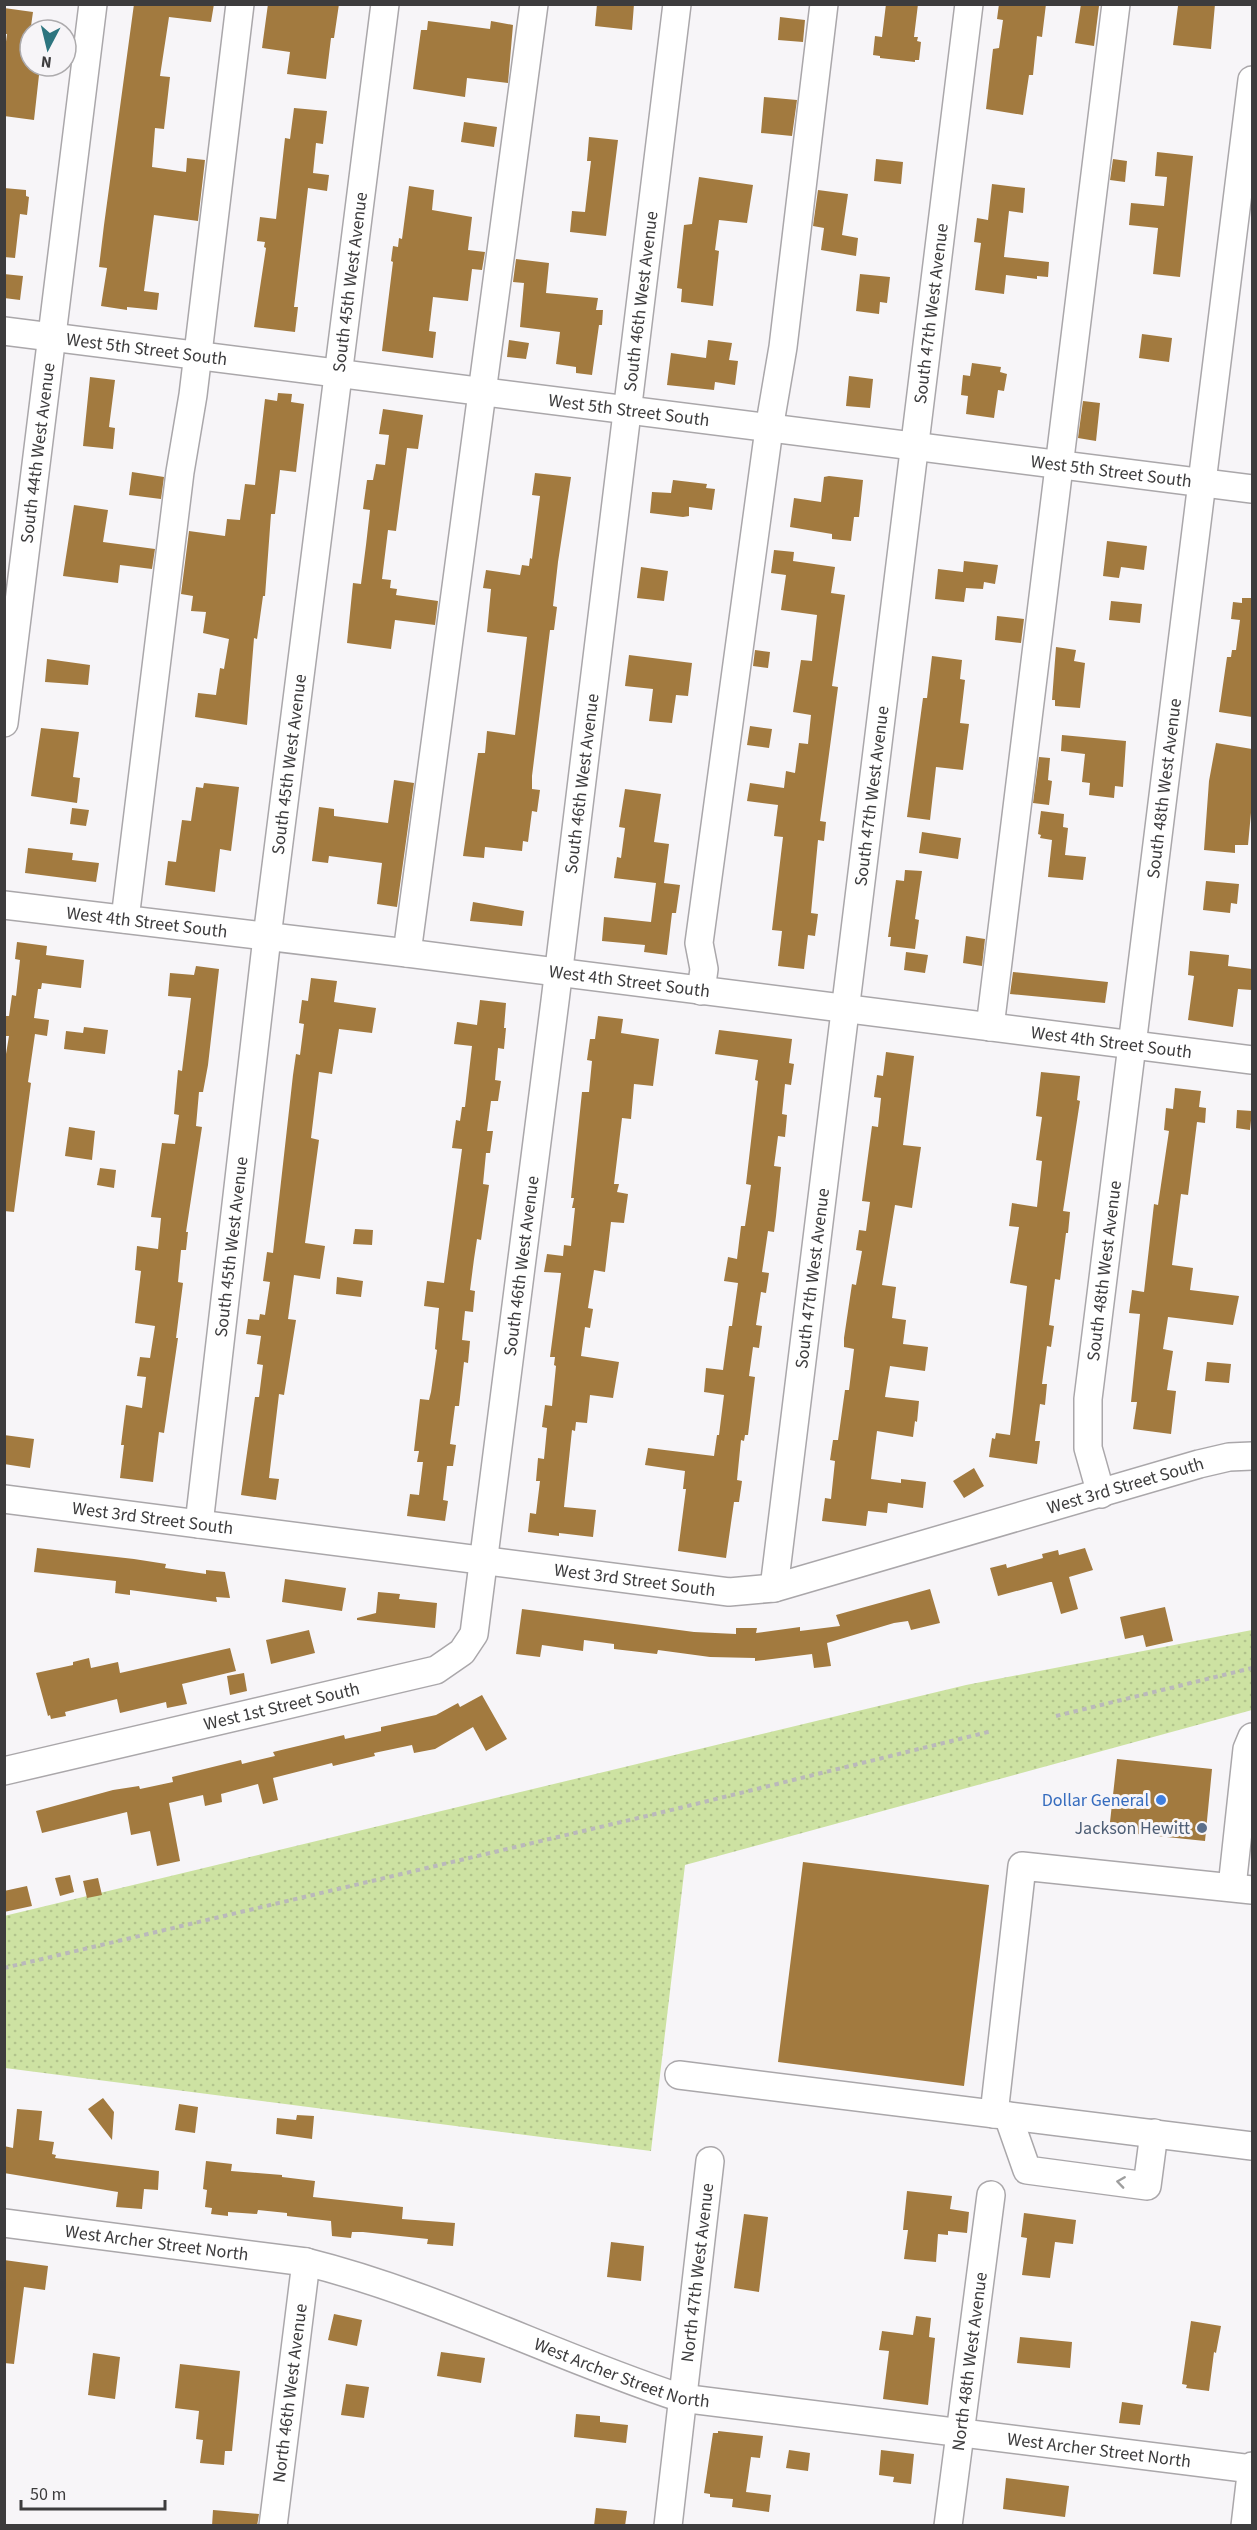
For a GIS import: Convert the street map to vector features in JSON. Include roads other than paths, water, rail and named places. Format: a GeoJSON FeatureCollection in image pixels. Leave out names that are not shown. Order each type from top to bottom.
{"type":"FeatureCollection","features":[{"type":"Feature","properties":{"kind":"street","name":"South 44th West Avenue"},"geometry":{"type":"LineString","coordinates":[[4,723],[93,4]]}},
{"type":"Feature","properties":{"kind":"street"},"geometry":{"type":"LineString","coordinates":[[125,920],[180,472],[198,356],[240,4]]}},
{"type":"Feature","properties":{"kind":"street","name":"South 45th West Avenue"},"geometry":{"type":"LineString","coordinates":[[199,1524],[267,937],[385,4]]}},
{"type":"Feature","properties":{"kind":"street"},"geometry":{"type":"LineString","coordinates":[[407,952],[534,4]]}},
{"type":"Feature","properties":{"kind":"street","name":"South 46th West Avenue"},"geometry":{"type":"LineString","coordinates":[[485,1562],[677,4]]}},
{"type":"Feature","properties":{"kind":"street"},"geometry":{"type":"LineString","coordinates":[[702,991],[704,969],[699,943],[769,429],[783,347],[824,4]]}},
{"type":"Feature","properties":{"kind":"street","name":"South 47th West Avenue"},"geometry":{"type":"LineString","coordinates":[[774,1588],[969,4]]}},
{"type":"Feature","properties":{"kind":"street"},"geometry":{"type":"LineString","coordinates":[[990,1027],[1116,4]]}},
{"type":"Feature","properties":{"kind":"street","name":"South 48th West Avenue"},"geometry":{"type":"LineString","coordinates":[[1101,1494],[1088,1448],[1088,1399],[1202,483],[1242,250],[1252,80]]}},
{"type":"Feature","properties":{"kind":"street","name":"West 5th Street South"},"geometry":{"type":"LineString","coordinates":[[4,330],[1252,489]]}},
{"type":"Feature","properties":{"kind":"street","name":"West 4th Street South"},"geometry":{"type":"LineString","coordinates":[[4,905],[407,952],[845,1010],[1252,1060]]}},
{"type":"Feature","properties":{"kind":"street","name":"West 3rd Street South"},"geometry":{"type":"LineString","coordinates":[[4,1499],[729,1592],[774,1588],[1199,1464],[1229,1457],[1252,1456]]}},
{"type":"Feature","properties":{"kind":"street","name":"West 1st Street South"},"geometry":{"type":"LineString","coordinates":[[4,1771],[435,1670],[462,1652],[474,1634],[485,1562]]}},
{"type":"Feature","properties":{"kind":"street"},"geometry":{"type":"LineString","coordinates":[[1154,2133],[1147,2186],[1027,2170],[1001,2115],[1022,1866],[1242,1889],[1247,1749],[1252,1737]]}},
{"type":"Feature","properties":{"kind":"street"},"geometry":{"type":"LineString","coordinates":[[679,2074],[1252,2146]]}},
{"type":"Feature","properties":{"kind":"street","name":"North 47th West Avenue"},"geometry":{"type":"LineString","coordinates":[[668,2526],[710,2162]]}},
{"type":"Feature","properties":{"kind":"street","name":"North 48th West Avenue"},"geometry":{"type":"LineString","coordinates":[[948,2526],[991,2195]]}},
{"type":"Feature","properties":{"kind":"street","name":"West Archer Street North"},"geometry":{"type":"LineString","coordinates":[[4,2223],[306,2262],[354,2274],[624,2379],[681,2398],[960,2434],[1252,2467]]}},
{"type":"Feature","properties":{"kind":"street","name":"North 46th West Avenue"},"geometry":{"type":"LineString","coordinates":[[273,2526],[306,2262]]}},
{"type":"Feature","properties":{"kind":"street"},"geometry":{"type":"LineString","coordinates":[[1245,2526],[1252,2467]]}},
{"type":"Feature","properties":{"kind":"place","name":"Dollar General"},"geometry":{"type":"Point","coordinates":[1161,1800]}},
{"type":"Feature","properties":{"kind":"place","name":"Jackson Hewitt"},"geometry":{"type":"Point","coordinates":[1202,1828]}}]}
